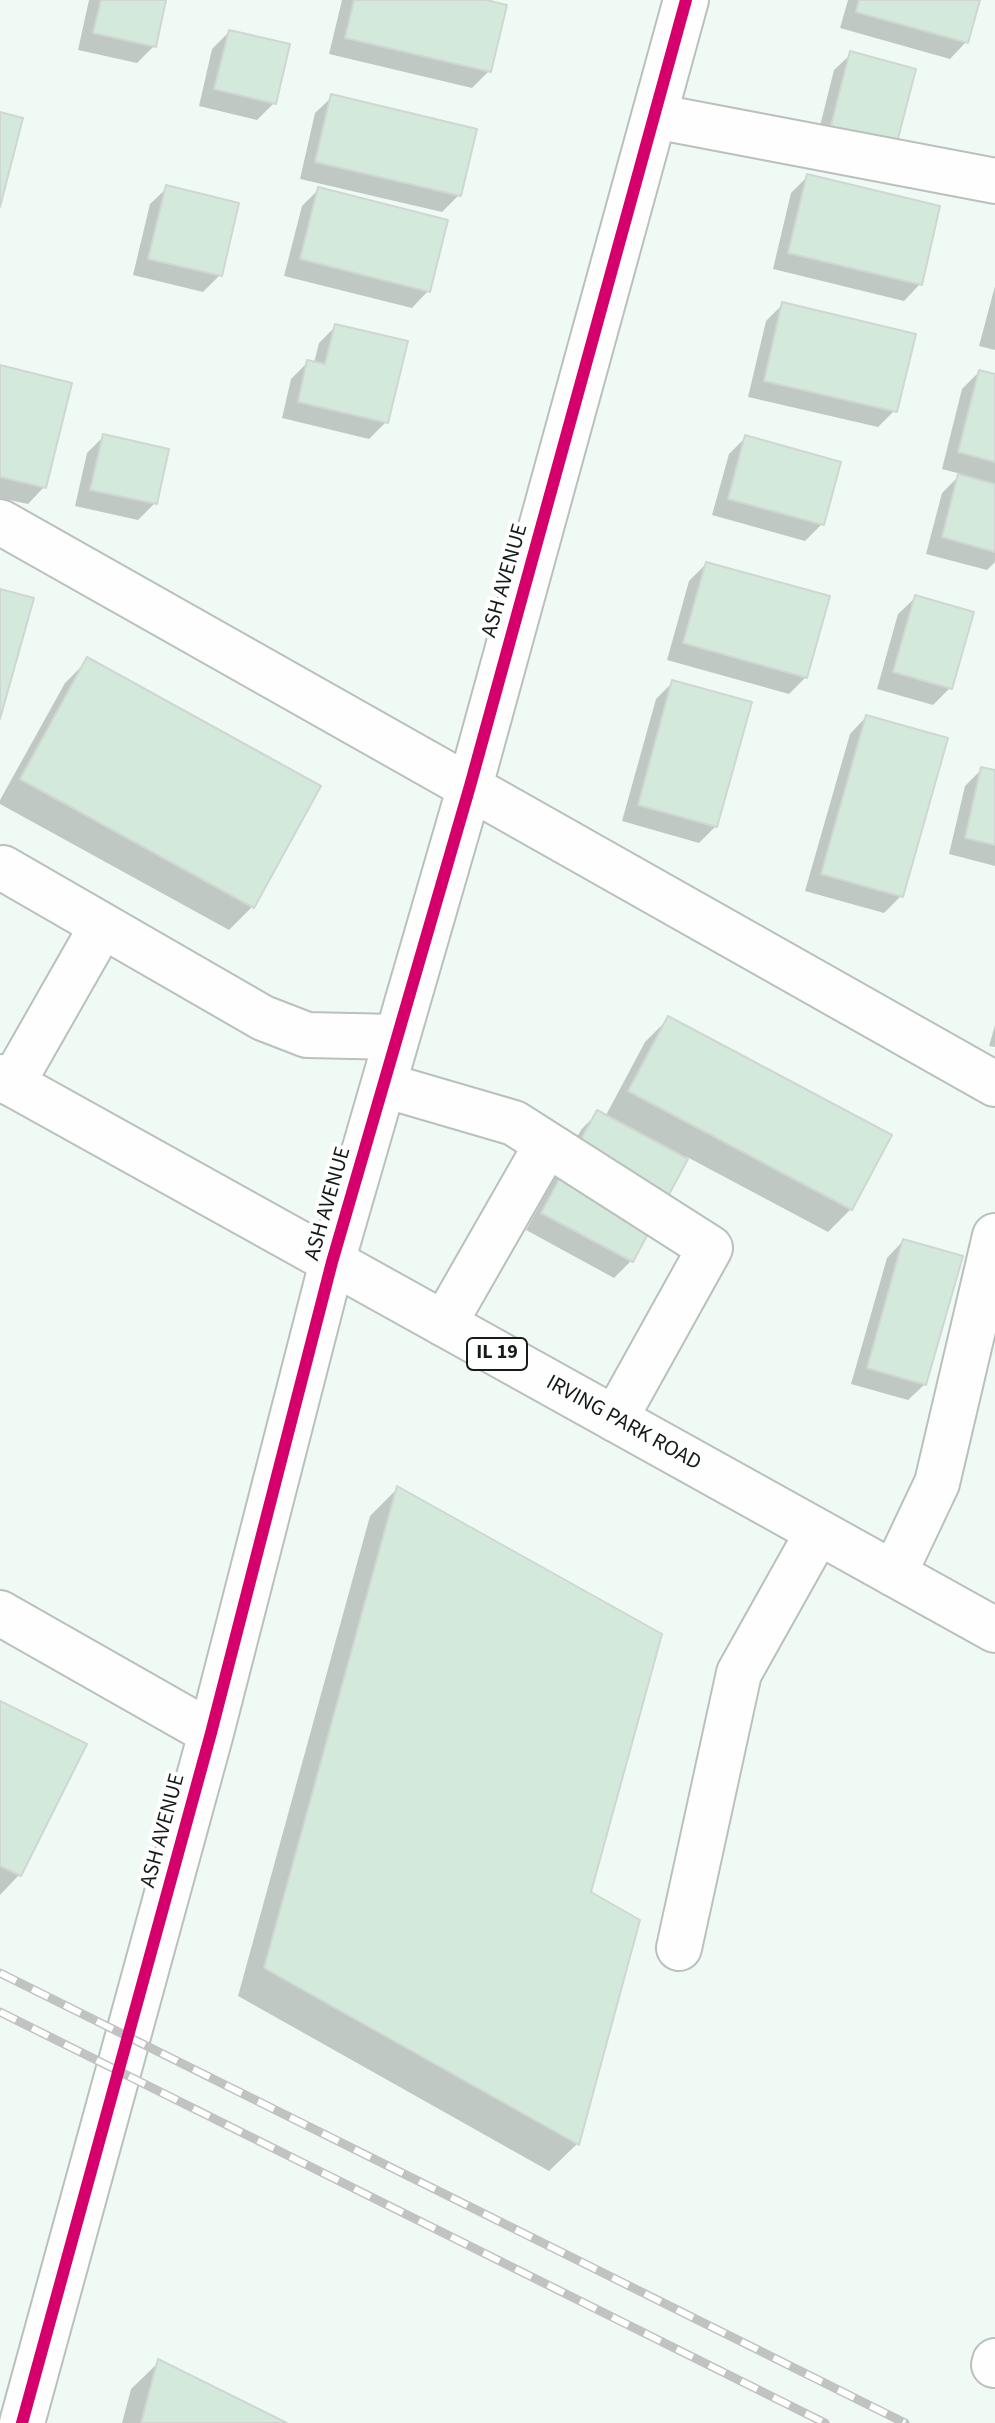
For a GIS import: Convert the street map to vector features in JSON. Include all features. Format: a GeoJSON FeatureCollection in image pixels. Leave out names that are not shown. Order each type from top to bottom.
{"type":"FeatureCollection","features":[{"type":"Feature","properties":{"kind":"street","name":"ASH AVENUE"},"geometry":{"type":"LineString","coordinates":[[22,2423],[211,1733],[332,1262],[470,786],[686,0]]}},
{"type":"Feature","properties":{"kind":"street"},"geometry":{"type":"LineString","coordinates":[[654,116],[995,181]]}},
{"type":"Feature","properties":{"kind":"street"},"geometry":{"type":"LineString","coordinates":[[0,522],[995,1084]]}},
{"type":"Feature","properties":{"kind":"street"},"geometry":{"type":"LineString","coordinates":[[3,868],[263,1018],[307,1035],[397,1037]]}},
{"type":"Feature","properties":{"kind":"street"},"geometry":{"type":"LineString","coordinates":[[6,1081],[102,926]]}},
{"type":"Feature","properties":{"kind":"street","name":"IRVING PARK ROAD"},"geometry":{"type":"LineString","coordinates":[[6,1081],[995,1630]]}},
{"type":"Feature","properties":{"kind":"street"},"geometry":{"type":"LineString","coordinates":[[384,1085],[514,1123],[710,1248],[615,1419]]}},
{"type":"Feature","properties":{"kind":"street"},"geometry":{"type":"LineString","coordinates":[[444,1324],[547,1144]]}},
{"type":"Feature","properties":{"kind":"street"},"geometry":{"type":"LineString","coordinates":[[894,1574],[937,1483],[995,1236]]}},
{"type":"Feature","properties":{"kind":"street"},"geometry":{"type":"LineString","coordinates":[[679,1948],[739,1673],[818,1532]]}},
{"type":"Feature","properties":{"kind":"street"},"geometry":{"type":"LineString","coordinates":[[0,1613],[211,1733]]}},
{"type":"Feature","properties":{"kind":"building"},"geometry":{"type":"Polygon","coordinates":[[[101,0],[166,0],[156,47],[93,33],[101,0]]]}},
{"type":"Feature","properties":{"kind":"building"},"geometry":{"type":"Polygon","coordinates":[[[354,0],[486,0],[507,5],[491,72],[345,38],[354,0]]]}},
{"type":"Feature","properties":{"kind":"building"},"geometry":{"type":"Polygon","coordinates":[[[859,0],[980,0],[968,43],[856,12],[859,0]]]}},
{"type":"Feature","properties":{"kind":"building"},"geometry":{"type":"Polygon","coordinates":[[[229,30],[290,44],[276,104],[214,89],[229,30]]]}},
{"type":"Feature","properties":{"kind":"building"},"geometry":{"type":"Polygon","coordinates":[[[850,51],[916,69],[895,150],[829,133],[850,51]]]}},
{"type":"Feature","properties":{"kind":"building"},"geometry":{"type":"Polygon","coordinates":[[[331,94],[477,129],[461,196],[315,162],[331,94]]]}},
{"type":"Feature","properties":{"kind":"building"},"geometry":{"type":"Polygon","coordinates":[[[0,112],[23,118],[0,207],[0,112]]]}},
{"type":"Feature","properties":{"kind":"building"},"geometry":{"type":"Polygon","coordinates":[[[807,174],[940,206],[922,285],[788,253],[807,174]]]}},
{"type":"Feature","properties":{"kind":"building"},"geometry":{"type":"Polygon","coordinates":[[[166,185],[239,203],[222,276],[148,259],[166,185]]]}},
{"type":"Feature","properties":{"kind":"building"},"geometry":{"type":"Polygon","coordinates":[[[318,187],[448,220],[430,292],[300,259],[318,187]]]}},
{"type":"Feature","properties":{"kind":"building"},"geometry":{"type":"Polygon","coordinates":[[[782,302],[916,334],[897,412],[764,381],[782,302]]]}},
{"type":"Feature","properties":{"kind":"building"},"geometry":{"type":"Polygon","coordinates":[[[335,324],[408,341],[388,423],[298,402],[307,360],[325,364],[335,324]]]}},
{"type":"Feature","properties":{"kind":"building"},"geometry":{"type":"Polygon","coordinates":[[[0,365],[72,383],[46,488],[0,477],[0,365]]]}},
{"type":"Feature","properties":{"kind":"building"},"geometry":{"type":"Polygon","coordinates":[[[979,370],[995,374],[995,462],[958,452],[979,370]]]}},
{"type":"Feature","properties":{"kind":"building"},"geometry":{"type":"Polygon","coordinates":[[[103,434],[169,449],[157,504],[90,490],[103,434]]]}},
{"type":"Feature","properties":{"kind":"building"},"geometry":{"type":"Polygon","coordinates":[[[745,435],[841,462],[824,525],[728,499],[745,435]]]}},
{"type":"Feature","properties":{"kind":"building"},"geometry":{"type":"Polygon","coordinates":[[[958,474],[995,484],[995,552],[942,537],[958,474]]]}},
{"type":"Feature","properties":{"kind":"building"},"geometry":{"type":"Polygon","coordinates":[[[706,562],[830,596],[807,678],[683,643],[706,562]]]}},
{"type":"Feature","properties":{"kind":"building"},"geometry":{"type":"Polygon","coordinates":[[[0,589],[34,598],[0,719],[0,589]]]}},
{"type":"Feature","properties":{"kind":"building"},"geometry":{"type":"Polygon","coordinates":[[[915,595],[974,612],[952,689],[893,672],[915,595]]]}},
{"type":"Feature","properties":{"kind":"building"},"geometry":{"type":"Polygon","coordinates":[[[87,657],[321,786],[254,908],[20,779],[87,657]]]}},
{"type":"Feature","properties":{"kind":"building"},"geometry":{"type":"Polygon","coordinates":[[[672,680],[752,702],[717,827],[638,805],[672,680]]]}},
{"type":"Feature","properties":{"kind":"building"},"geometry":{"type":"Polygon","coordinates":[[[866,715],[948,738],[903,897],[821,874],[866,715]]]}},
{"type":"Feature","properties":{"kind":"building"},"geometry":{"type":"Polygon","coordinates":[[[981,767],[995,770],[995,845],[965,838],[981,767]]]}},
{"type":"Feature","properties":{"kind":"building"},"geometry":{"type":"Polygon","coordinates":[[[668,1016],[892,1135],[852,1210],[628,1091],[668,1016]]]}},
{"type":"Feature","properties":{"kind":"building"},"geometry":{"type":"Polygon","coordinates":[[[597,1110],[688,1159],[633,1262],[541,1213],[597,1110]]]}},
{"type":"Feature","properties":{"kind":"building"},"geometry":{"type":"Polygon","coordinates":[[[903,1239],[963,1256],[926,1385],[867,1368],[903,1239]]]}},
{"type":"Feature","properties":{"kind":"building"},"geometry":{"type":"Polygon","coordinates":[[[397,1486],[662,1634],[591,1892],[640,1920],[579,2145],[264,1968],[397,1486]]]}},
{"type":"Feature","properties":{"kind":"building"},"geometry":{"type":"Polygon","coordinates":[[[0,1701],[87,1744],[21,1876],[0,1866],[0,1701]]]}},
{"type":"Feature","properties":{"kind":"building"},"geometry":{"type":"Polygon","coordinates":[[[158,2359],[287,2423],[141,2423],[158,2359]]]}},
{"type":"Feature","properties":{"kind":"railway"},"geometry":{"type":"LineString","coordinates":[[0,1973],[905,2423]]}},
{"type":"Feature","properties":{"kind":"railway"},"geometry":{"type":"LineString","coordinates":[[0,2012],[825,2423]]}},
{"type":"Feature","properties":{"kind":"cycle path"},"geometry":{"type":"LineString","coordinates":[[22,2423],[211,1733],[332,1262],[470,786],[686,0]]}}]}
